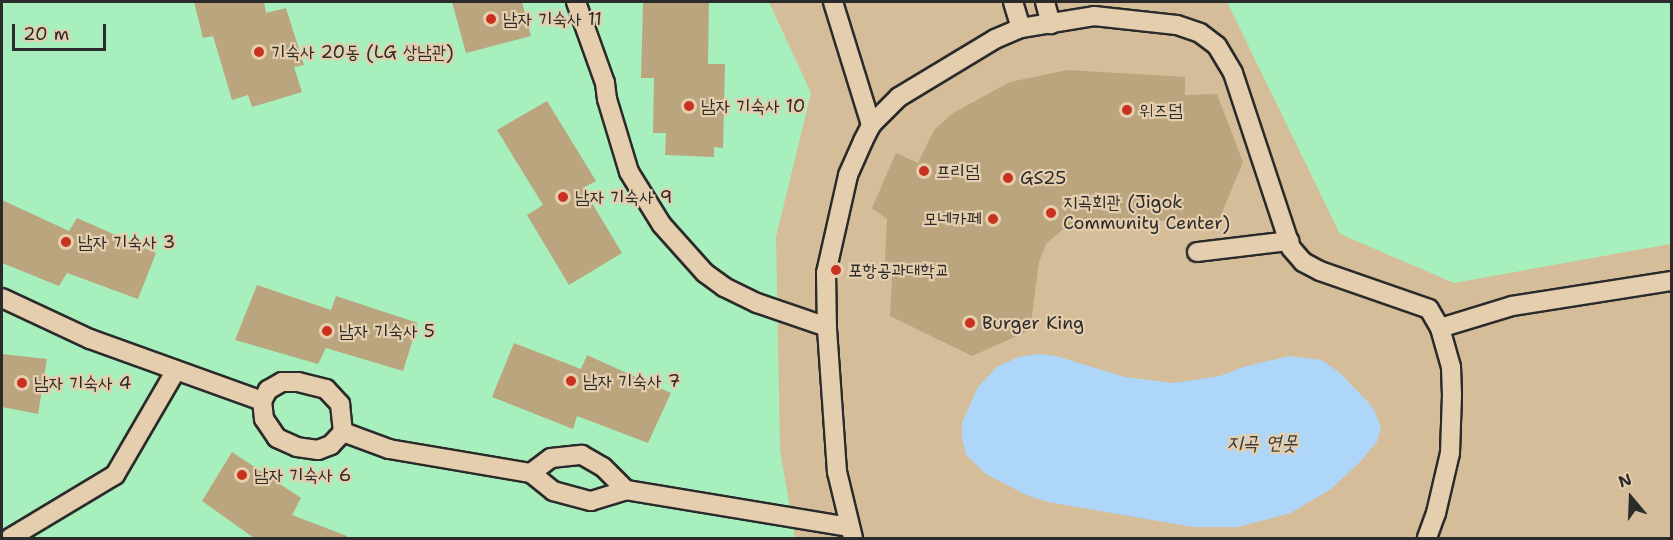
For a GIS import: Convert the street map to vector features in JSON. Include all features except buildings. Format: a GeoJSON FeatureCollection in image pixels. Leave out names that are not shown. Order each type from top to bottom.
{"type":"FeatureCollection","features":[{"type":"Feature","properties":{"kind":"lane"},"geometry":{"type":"LineString","coordinates":[[576,2],[605,83],[607,99],[629,172],[662,225],[705,273],[724,287],[757,303],[827,327]]}},
{"type":"Feature","properties":{"kind":"lane"},"geometry":{"type":"LineString","coordinates":[[833,2],[871,125]]}},
{"type":"Feature","properties":{"kind":"lane"},"geometry":{"type":"LineString","coordinates":[[1013,2],[1021,28]]}},
{"type":"Feature","properties":{"kind":"lane"},"geometry":{"type":"LineString","coordinates":[[1045,2],[1051,24]]}},
{"type":"Feature","properties":{"kind":"lane"},"geometry":{"type":"LineString","coordinates":[[343,432],[389,449],[531,473],[553,491],[591,501],[626,490],[851,532],[837,472],[827,327],[826,273],[848,175],[871,125],[899,97],[995,39],[1021,28],[1094,16],[1177,25],[1200,33],[1216,46],[1233,73],[1291,248],[1303,262],[1320,271],[1429,309],[1440,328],[1451,367],[1450,453],[1427,538]]}},
{"type":"Feature","properties":{"kind":"lane"},"geometry":{"type":"LineString","coordinates":[[1197,252],[1289,241]]}},
{"type":"Feature","properties":{"kind":"lane"},"geometry":{"type":"LineString","coordinates":[[1440,328],[1512,306],[1671,281]]}},
{"type":"Feature","properties":{"kind":"lane"},"geometry":{"type":"LineString","coordinates":[[2,298],[90,339],[262,401]]}},
{"type":"Feature","properties":{"kind":"lane"},"geometry":{"type":"LineString","coordinates":[[10,538],[115,475],[176,370]]}},
{"type":"Feature","properties":{"kind":"lane"},"geometry":{"type":"LineString","coordinates":[[282,382],[298,382],[326,389],[340,404],[343,432],[332,445],[318,450],[297,447],[277,438],[264,419],[262,401],[268,390],[282,382]]}},
{"type":"Feature","properties":{"kind":"lane"},"geometry":{"type":"LineString","coordinates":[[531,473],[551,458],[582,455],[603,467],[626,490]]}},
{"type":"Feature","properties":{"kind":"shaded area","name":"포항공과대학교"},"geometry":{"type":"Polygon","coordinates":[[[2,2],[1671,2],[1671,538],[2,538],[2,2]]]}},
{"type":"Feature","properties":{"kind":"green space"},"geometry":{"type":"Polygon","coordinates":[[[2,2],[769,2],[811,93],[776,237],[780,450],[795,538],[2,538],[2,2]]]}},
{"type":"Feature","properties":{"kind":"green space"},"geometry":{"type":"Polygon","coordinates":[[[1227,2],[1671,2],[1670,244],[1454,283],[1340,234],[1227,2]]]}},
{"type":"Feature","properties":{"kind":"water","name":"지곡 연못"},"geometry":{"type":"Polygon","coordinates":[[[1039,354],[1056,356],[1125,377],[1174,383],[1220,376],[1243,367],[1289,356],[1322,360],[1340,373],[1368,402],[1381,427],[1377,442],[1358,464],[1331,489],[1291,513],[1238,527],[1193,527],[1048,502],[1026,495],[986,474],[966,455],[962,437],[962,422],[978,387],[997,367],[1018,357],[1039,354]]]}},
{"type":"Feature","properties":{"kind":"place","name":"남자 기숙사 11"},"geometry":{"type":"Point","coordinates":[491,19]}},
{"type":"Feature","properties":{"kind":"place","name":"기숙사 20동 (LG 상남관)"},"geometry":{"type":"Point","coordinates":[259,52]}},
{"type":"Feature","properties":{"kind":"place","name":"남자 기숙사 10"},"geometry":{"type":"Point","coordinates":[689,106]}},
{"type":"Feature","properties":{"kind":"place","name":"위즈덤"},"geometry":{"type":"Point","coordinates":[1127,110]}},
{"type":"Feature","properties":{"kind":"place","name":"프리덤"},"geometry":{"type":"Point","coordinates":[924,171]}},
{"type":"Feature","properties":{"kind":"place","name":"GS25"},"geometry":{"type":"Point","coordinates":[1008,178]}},
{"type":"Feature","properties":{"kind":"place","name":"남자 기숙사 9"},"geometry":{"type":"Point","coordinates":[563,197]}},
{"type":"Feature","properties":{"kind":"place","name":"지곡회관 (Jigok Community Center)"},"geometry":{"type":"Point","coordinates":[1051,213]}},
{"type":"Feature","properties":{"kind":"place","name":"모네카페"},"geometry":{"type":"Point","coordinates":[993,219]}},
{"type":"Feature","properties":{"kind":"place","name":"남자 기숙사 3"},"geometry":{"type":"Point","coordinates":[66,242]}},
{"type":"Feature","properties":{"kind":"place","name":"포항공과대학교"},"geometry":{"type":"Point","coordinates":[836,270]}},
{"type":"Feature","properties":{"kind":"place","name":"Burger King"},"geometry":{"type":"Point","coordinates":[970,323]}},
{"type":"Feature","properties":{"kind":"place","name":"남자 기숙사 5"},"geometry":{"type":"Point","coordinates":[327,331]}},
{"type":"Feature","properties":{"kind":"place","name":"남자 기숙사 7"},"geometry":{"type":"Point","coordinates":[571,381]}},
{"type":"Feature","properties":{"kind":"place","name":"남자 기숙사 4"},"geometry":{"type":"Point","coordinates":[22,383]}},
{"type":"Feature","properties":{"kind":"place","name":"남자 기숙사 6"},"geometry":{"type":"Point","coordinates":[242,475]}}]}
